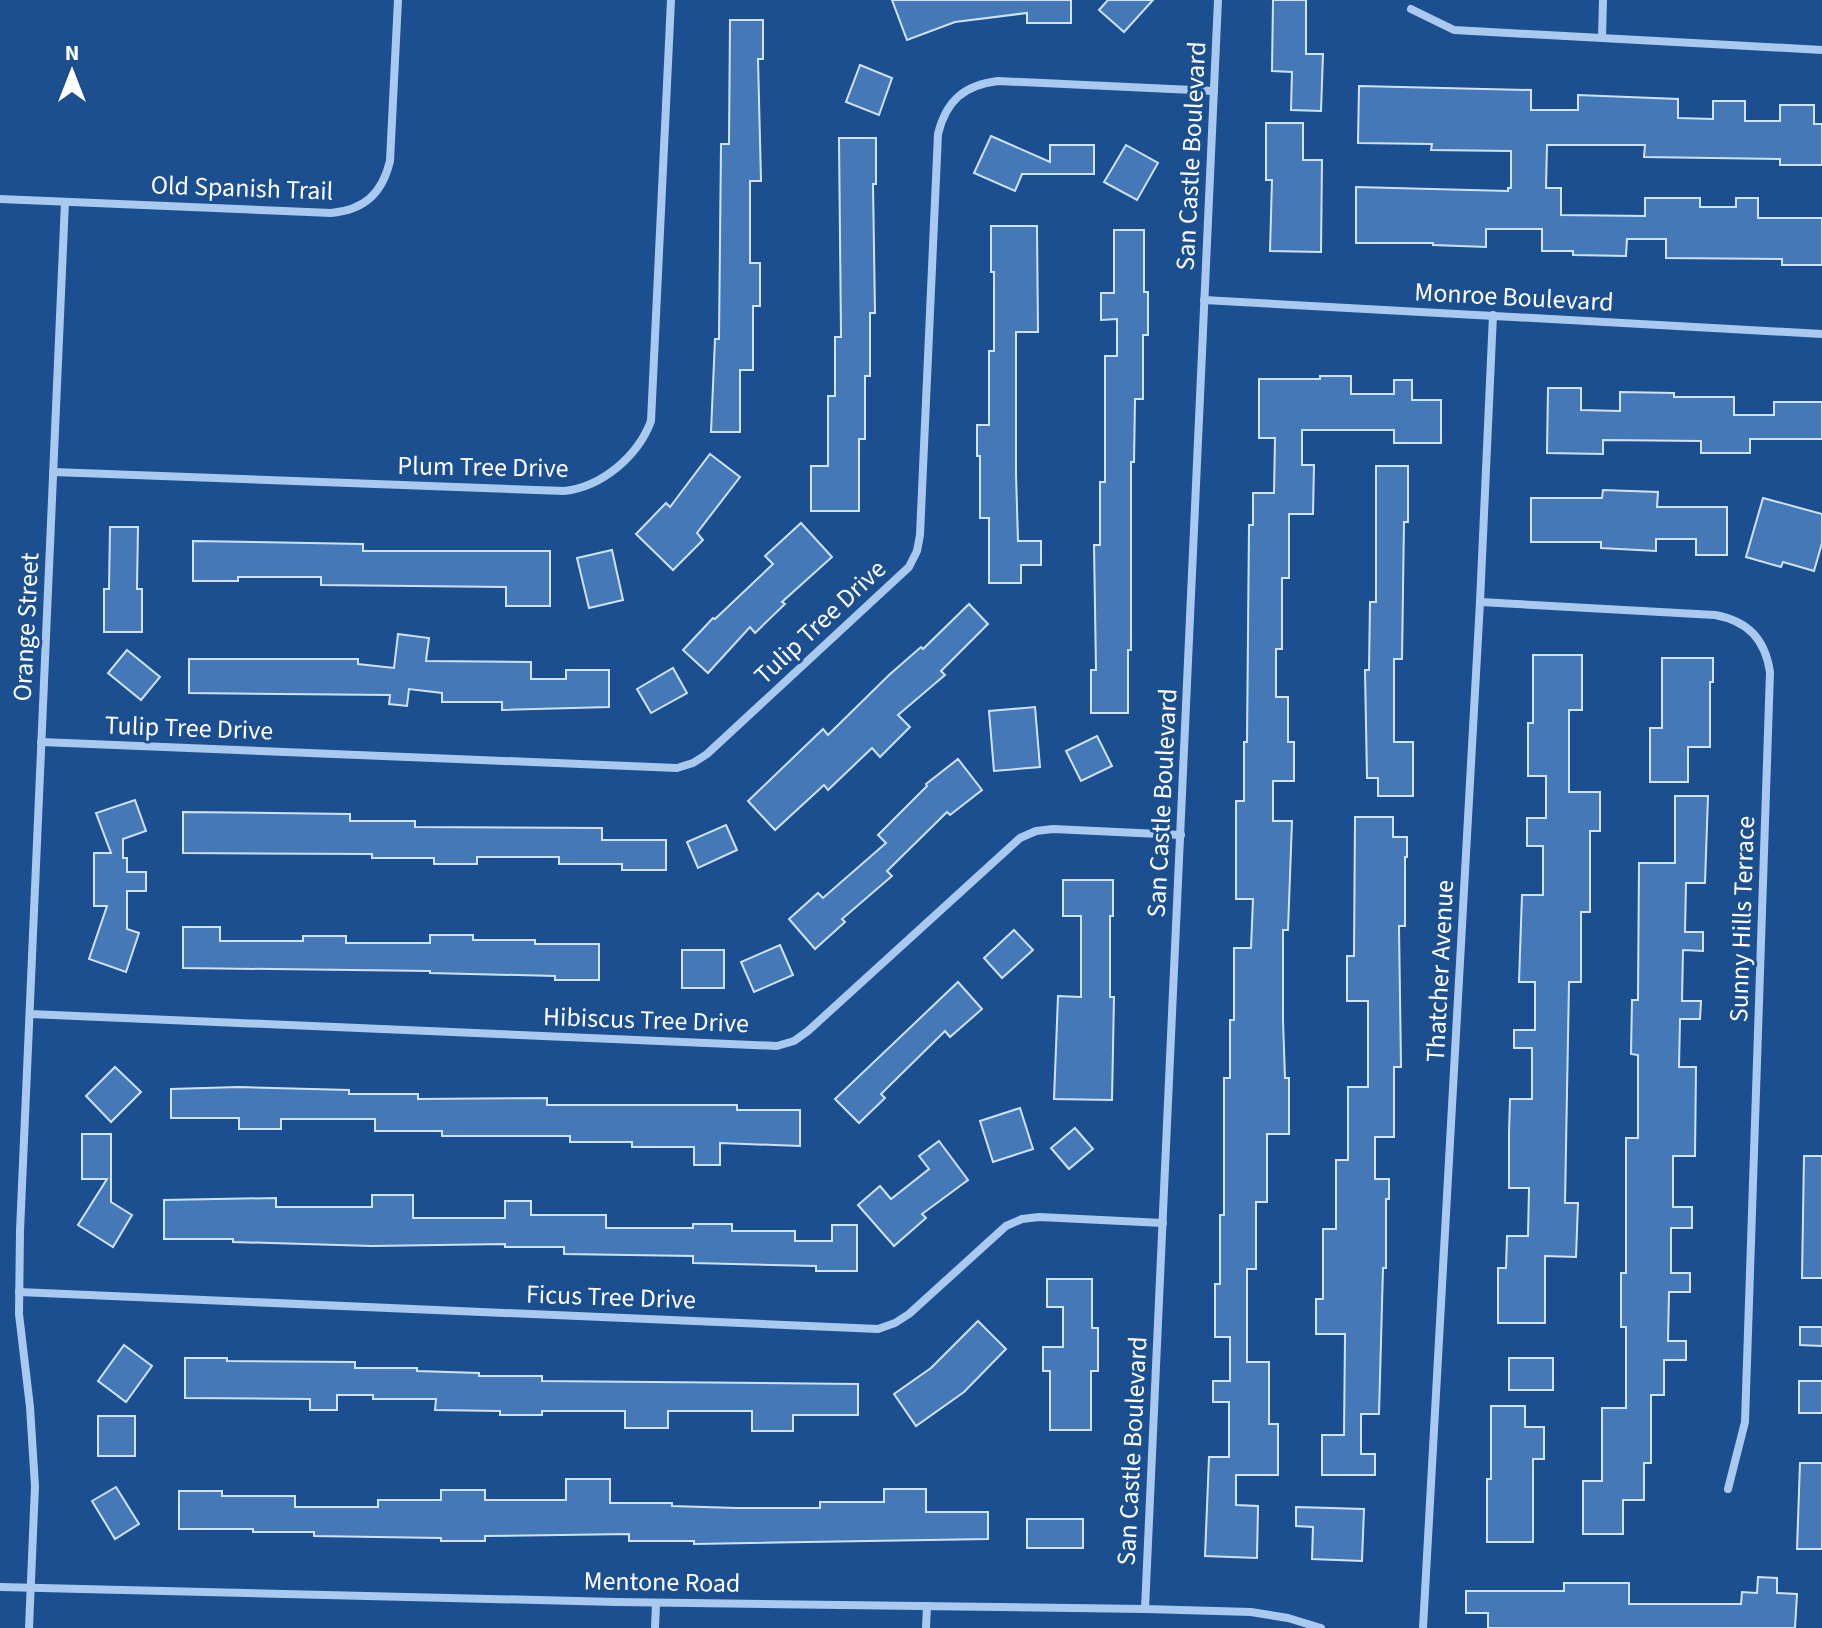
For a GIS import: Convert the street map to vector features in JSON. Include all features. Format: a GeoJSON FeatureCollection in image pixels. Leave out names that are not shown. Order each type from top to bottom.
{"type":"FeatureCollection","features":[{"type":"Feature","properties":{"kind":"street","name":"Old Spanish Trail"},"geometry":{"type":"LineString","coordinates":[[0,199],[331,213],[364,205],[377,193],[386,178],[390,161],[398,0]]}},
{"type":"Feature","properties":{"kind":"street","name":"Plum Tree Drive"},"geometry":{"type":"LineString","coordinates":[[53,472],[564,491],[582,490],[598,483],[634,450],[645,437],[651,421],[671,0]]}},
{"type":"Feature","properties":{"kind":"street","name":"San Castle Boulevard"},"geometry":{"type":"LineString","coordinates":[[1145,1609],[1218,0]]}},
{"type":"Feature","properties":{"kind":"street"},"geometry":{"type":"LineString","coordinates":[[1602,38],[1603,0]]}},
{"type":"Feature","properties":{"kind":"street"},"geometry":{"type":"LineString","coordinates":[[1411,9],[1454,30],[1822,50]]}},
{"type":"Feature","properties":{"kind":"street","name":"Tulip Tree Drive"},"geometry":{"type":"LineString","coordinates":[[41,742],[677,768],[693,763],[707,754],[909,567],[917,551],[938,134],[942,117],[951,102],[973,87],[998,81],[1214,91]]}},
{"type":"Feature","properties":{"kind":"street","name":"Orange Street"},"geometry":{"type":"LineString","coordinates":[[29,1628],[35,1460],[19,1292],[65,202]]}},
{"type":"Feature","properties":{"kind":"street","name":"Monroe Boulevard"},"geometry":{"type":"LineString","coordinates":[[1204,300],[1822,334]]}},
{"type":"Feature","properties":{"kind":"street","name":"Thatcher Avenue"},"geometry":{"type":"LineString","coordinates":[[1423,1628],[1493,315]]}},
{"type":"Feature","properties":{"kind":"street","name":"Sunny Hills Terrace"},"geometry":{"type":"LineString","coordinates":[[1480,602],[1732,618],[1748,626],[1760,639],[1768,655],[1770,672],[1745,1422],[1728,1489]]}},
{"type":"Feature","properties":{"kind":"street","name":"Hibiscus Tree Drive"},"geometry":{"type":"LineString","coordinates":[[30,1014],[777,1046],[794,1041],[808,1031],[1020,838],[1036,831],[1053,829],[1181,835]]}},
{"type":"Feature","properties":{"kind":"street","name":"Ficus Tree Drive"},"geometry":{"type":"LineString","coordinates":[[19,1292],[878,1329],[909,1314],[1006,1226],[1022,1219],[1039,1217],[1163,1223]]}},
{"type":"Feature","properties":{"kind":"street","name":"Mentone Road"},"geometry":{"type":"LineString","coordinates":[[0,1587],[656,1603],[1251,1612],[1321,1628]]}},
{"type":"Feature","properties":{"kind":"street"},"geometry":{"type":"LineString","coordinates":[[655,1628],[656,1603]]}},
{"type":"Feature","properties":{"kind":"street"},"geometry":{"type":"LineString","coordinates":[[926,1628],[927,1606]]}},
{"type":"Feature","properties":{"kind":"building"},"geometry":{"type":"Polygon","coordinates":[[[892,0],[1071,0],[1071,23],[1027,23],[1027,13],[955,22],[907,40],[892,0]]]}},
{"type":"Feature","properties":{"kind":"building"},"geometry":{"type":"Polygon","coordinates":[[[1108,0],[1153,0],[1124,32],[1099,10],[1108,0]]]}},
{"type":"Feature","properties":{"kind":"building"},"geometry":{"type":"Polygon","coordinates":[[[1273,0],[1306,0],[1306,54],[1323,54],[1321,111],[1291,110],[1292,72],[1272,71],[1273,0]]]}},
{"type":"Feature","properties":{"kind":"building"},"geometry":{"type":"Polygon","coordinates":[[[730,20],[763,20],[763,59],[758,59],[761,181],[750,181],[750,263],[760,263],[760,306],[753,306],[753,370],[740,370],[740,432],[711,432],[715,339],[719,339],[721,144],[729,144],[730,20]]]}},
{"type":"Feature","properties":{"kind":"building"},"geometry":{"type":"Polygon","coordinates":[[[860,65],[892,78],[879,115],[846,102],[860,65]]]}},
{"type":"Feature","properties":{"kind":"building"},"geometry":{"type":"Polygon","coordinates":[[[1359,86],[1531,90],[1531,110],[1578,110],[1578,95],[1678,99],[1678,118],[1713,119],[1713,101],[1745,101],[1745,121],[1780,121],[1780,105],[1814,105],[1814,124],[1822,124],[1822,165],[1780,165],[1780,159],[1644,157],[1645,145],[1547,145],[1546,188],[1561,188],[1561,215],[1645,216],[1645,198],[1700,198],[1700,207],[1736,207],[1736,198],[1758,198],[1758,218],[1822,218],[1822,265],[1782,265],[1782,259],[1666,258],[1666,239],[1627,239],[1626,256],[1573,255],[1573,251],[1542,251],[1542,229],[1486,229],[1486,247],[1356,243],[1356,187],[1508,191],[1511,188],[1511,151],[1431,150],[1432,144],[1358,143],[1359,86]]]}},
{"type":"Feature","properties":{"kind":"building"},"geometry":{"type":"Polygon","coordinates":[[[1266,123],[1303,123],[1303,160],[1322,160],[1321,252],[1270,251],[1272,180],[1266,180],[1266,123]]]}},
{"type":"Feature","properties":{"kind":"building"},"geometry":{"type":"Polygon","coordinates":[[[991,136],[1050,162],[1050,145],[1094,145],[1094,174],[1022,174],[1015,191],[974,173],[991,136]]]}},
{"type":"Feature","properties":{"kind":"building"},"geometry":{"type":"Polygon","coordinates":[[[839,138],[876,138],[876,184],[873,184],[875,313],[870,313],[870,376],[865,376],[865,439],[859,439],[859,511],[811,511],[811,466],[828,466],[828,396],[835,396],[835,337],[841,337],[839,138]]]}},
{"type":"Feature","properties":{"kind":"building"},"geometry":{"type":"Polygon","coordinates":[[[1126,145],[1158,163],[1137,200],[1104,182],[1126,145]]]}},
{"type":"Feature","properties":{"kind":"building"},"geometry":{"type":"Polygon","coordinates":[[[991,226],[1037,226],[1038,332],[1016,332],[1016,474],[1018,541],[1041,541],[1041,565],[1021,565],[1021,583],[989,583],[989,518],[980,518],[977,425],[989,425],[989,351],[994,351],[991,226]]]}},
{"type":"Feature","properties":{"kind":"building"},"geometry":{"type":"Polygon","coordinates":[[[1114,230],[1144,230],[1148,335],[1143,335],[1143,399],[1135,399],[1134,462],[1131,462],[1128,713],[1091,713],[1091,670],[1096,670],[1094,545],[1100,545],[1100,482],[1105,482],[1105,356],[1117,356],[1117,319],[1101,320],[1101,293],[1114,293],[1114,230]]]}},
{"type":"Feature","properties":{"kind":"building"},"geometry":{"type":"Polygon","coordinates":[[[1320,376],[1351,376],[1351,394],[1394,394],[1394,380],[1412,380],[1412,400],[1441,400],[1441,443],[1394,443],[1394,430],[1302,430],[1302,465],[1314,465],[1313,514],[1289,514],[1289,578],[1282,578],[1282,649],[1276,649],[1276,697],[1288,697],[1288,742],[1294,742],[1294,781],[1273,781],[1273,821],[1292,821],[1288,930],[1283,930],[1283,1020],[1285,1078],[1289,1078],[1289,1134],[1267,1134],[1267,1202],[1256,1202],[1256,1269],[1247,1269],[1247,1362],[1269,1362],[1269,1424],[1278,1424],[1278,1475],[1236,1475],[1236,1505],[1258,1506],[1257,1558],[1205,1556],[1209,1457],[1229,1457],[1229,1402],[1213,1402],[1213,1381],[1230,1381],[1230,1337],[1215,1337],[1215,1284],[1220,1284],[1220,1215],[1224,1215],[1224,1078],[1230,1078],[1234,948],[1251,948],[1253,899],[1236,899],[1236,801],[1244,801],[1244,742],[1247,742],[1249,525],[1253,525],[1253,493],[1274,493],[1275,438],[1259,438],[1259,379],[1320,379],[1320,376]]]}},
{"type":"Feature","properties":{"kind":"building"},"geometry":{"type":"Polygon","coordinates":[[[1548,388],[1581,388],[1581,410],[1620,411],[1620,392],[1674,393],[1674,397],[1734,397],[1734,415],[1774,415],[1774,402],[1822,402],[1822,439],[1750,439],[1750,453],[1701,453],[1701,441],[1603,440],[1603,454],[1547,453],[1548,388]]]}},
{"type":"Feature","properties":{"kind":"building"},"geometry":{"type":"Polygon","coordinates":[[[710,454],[740,477],[697,533],[703,540],[673,570],[636,534],[666,503],[670,507],[710,454]]]}},
{"type":"Feature","properties":{"kind":"building"},"geometry":{"type":"Polygon","coordinates":[[[1376,466],[1408,466],[1402,659],[1394,659],[1394,742],[1413,742],[1413,796],[1378,796],[1378,778],[1367,778],[1365,670],[1369,670],[1370,602],[1376,602],[1376,466]]]}},
{"type":"Feature","properties":{"kind":"building"},"geometry":{"type":"Polygon","coordinates":[[[1603,490],[1658,492],[1657,507],[1727,507],[1727,555],[1696,555],[1696,539],[1656,539],[1656,551],[1601,548],[1601,542],[1531,542],[1531,498],[1602,498],[1603,490]]]}},
{"type":"Feature","properties":{"kind":"building"},"geometry":{"type":"Polygon","coordinates":[[[1763,498],[1822,514],[1822,543],[1814,571],[1783,562],[1781,567],[1746,557],[1763,498]]]}},
{"type":"Feature","properties":{"kind":"building"},"geometry":{"type":"Polygon","coordinates":[[[801,523],[832,557],[782,602],[785,604],[755,633],[750,627],[708,673],[683,650],[713,618],[773,564],[765,556],[801,523]]]}},
{"type":"Feature","properties":{"kind":"building"},"geometry":{"type":"Polygon","coordinates":[[[110,527],[138,527],[137,589],[142,589],[142,632],[104,632],[104,589],[109,589],[110,527]]]}},
{"type":"Feature","properties":{"kind":"building"},"geometry":{"type":"Polygon","coordinates":[[[193,541],[363,544],[363,551],[550,551],[550,606],[506,606],[506,587],[321,585],[321,577],[238,577],[238,581],[193,581],[193,541]]]}},
{"type":"Feature","properties":{"kind":"building"},"geometry":{"type":"Polygon","coordinates":[[[612,550],[623,600],[589,608],[577,558],[612,550]]]}},
{"type":"Feature","properties":{"kind":"building"},"geometry":{"type":"Polygon","coordinates":[[[969,604],[988,624],[941,671],[945,675],[898,715],[910,727],[880,757],[872,748],[828,790],[824,785],[775,830],[748,801],[823,729],[828,735],[889,675],[921,647],[923,649],[969,604]]]}},
{"type":"Feature","properties":{"kind":"building"},"geometry":{"type":"Polygon","coordinates":[[[398,634],[429,638],[426,661],[531,662],[531,679],[566,679],[566,670],[609,670],[609,707],[502,710],[502,702],[442,702],[442,693],[409,689],[407,706],[389,704],[390,695],[189,693],[189,659],[358,659],[358,664],[394,668],[398,634]]]}},
{"type":"Feature","properties":{"kind":"building"},"geometry":{"type":"Polygon","coordinates":[[[127,650],[160,677],[141,700],[108,673],[127,650]]]}},
{"type":"Feature","properties":{"kind":"building"},"geometry":{"type":"Polygon","coordinates":[[[1533,655],[1582,655],[1582,710],[1569,710],[1569,792],[1600,792],[1600,831],[1590,831],[1590,912],[1581,912],[1581,982],[1569,982],[1565,1203],[1578,1203],[1576,1257],[1545,1256],[1545,1323],[1498,1323],[1498,1268],[1506,1268],[1507,1236],[1528,1236],[1529,1188],[1509,1188],[1509,1133],[1510,1099],[1532,1099],[1532,1048],[1514,1048],[1514,1030],[1535,1030],[1535,982],[1519,982],[1522,895],[1543,895],[1543,846],[1527,846],[1527,818],[1546,818],[1546,776],[1528,776],[1528,723],[1533,723],[1533,655]]]}},
{"type":"Feature","properties":{"kind":"building"},"geometry":{"type":"Polygon","coordinates":[[[1662,658],[1713,658],[1710,747],[1688,747],[1688,782],[1650,782],[1650,728],[1662,728],[1662,658]]]}},
{"type":"Feature","properties":{"kind":"building"},"geometry":{"type":"Polygon","coordinates":[[[673,668],[687,693],[651,713],[637,689],[673,668]]]}},
{"type":"Feature","properties":{"kind":"building"},"geometry":{"type":"Polygon","coordinates":[[[1035,707],[1040,767],[994,771],[989,711],[1035,707]]]}},
{"type":"Feature","properties":{"kind":"building"},"geometry":{"type":"Polygon","coordinates":[[[1097,736],[1112,766],[1081,781],[1066,751],[1097,736]]]}},
{"type":"Feature","properties":{"kind":"building"},"geometry":{"type":"Polygon","coordinates":[[[958,759],[982,790],[950,815],[947,812],[887,871],[892,876],[842,919],[845,922],[815,949],[789,919],[818,893],[823,898],[886,843],[878,835],[926,784],[958,759]]]}},
{"type":"Feature","properties":{"kind":"building"},"geometry":{"type":"Polygon","coordinates":[[[1675,796],[1708,796],[1705,883],[1686,883],[1685,932],[1703,932],[1703,951],[1683,950],[1682,1001],[1701,1001],[1700,1019],[1680,1019],[1679,1067],[1696,1067],[1695,1156],[1673,1156],[1673,1207],[1692,1207],[1692,1228],[1671,1228],[1671,1273],[1690,1273],[1690,1292],[1669,1292],[1668,1341],[1686,1341],[1686,1360],[1664,1360],[1664,1395],[1651,1395],[1651,1463],[1644,1463],[1644,1500],[1623,1500],[1623,1534],[1583,1534],[1583,1481],[1602,1481],[1602,1408],[1626,1408],[1626,1327],[1621,1327],[1621,1273],[1626,1273],[1626,1138],[1638,1138],[1638,1055],[1631,1054],[1632,1000],[1638,1000],[1639,863],[1675,863],[1675,796]]]}},
{"type":"Feature","properties":{"kind":"building"},"geometry":{"type":"Polygon","coordinates":[[[135,800],[146,831],[123,839],[123,858],[127,858],[127,872],[146,872],[146,891],[127,891],[127,929],[139,933],[126,972],[89,959],[107,906],[94,906],[94,853],[111,853],[96,813],[135,800]]]}},
{"type":"Feature","properties":{"kind":"building"},"geometry":{"type":"Polygon","coordinates":[[[183,812],[350,814],[350,821],[415,821],[415,827],[602,828],[602,840],[666,840],[666,870],[622,870],[622,864],[559,864],[559,857],[477,857],[477,864],[434,864],[434,858],[372,858],[372,854],[183,853],[183,812]]]}},
{"type":"Feature","properties":{"kind":"building"},"geometry":{"type":"Polygon","coordinates":[[[1355,817],[1393,817],[1393,837],[1407,837],[1405,926],[1399,926],[1401,1067],[1394,1067],[1394,1137],[1375,1137],[1375,1179],[1389,1179],[1386,1268],[1383,1268],[1379,1414],[1361,1414],[1361,1454],[1375,1454],[1375,1475],[1322,1475],[1322,1435],[1344,1435],[1345,1334],[1316,1334],[1316,1299],[1323,1299],[1323,1229],[1336,1229],[1336,1160],[1348,1160],[1348,1087],[1368,1087],[1368,1001],[1347,1001],[1347,956],[1354,956],[1355,817]]]}},
{"type":"Feature","properties":{"kind":"building"},"geometry":{"type":"Polygon","coordinates":[[[726,825],[737,850],[698,868],[687,842],[726,825]]]}},
{"type":"Feature","properties":{"kind":"building"},"geometry":{"type":"Polygon","coordinates":[[[1063,880],[1113,880],[1113,916],[1110,916],[1110,997],[1114,997],[1112,1100],[1054,1099],[1058,996],[1081,997],[1081,916],[1063,916],[1063,880]]]}},
{"type":"Feature","properties":{"kind":"building"},"geometry":{"type":"Polygon","coordinates":[[[183,927],[220,927],[220,941],[303,941],[303,936],[346,936],[346,943],[430,943],[430,935],[473,935],[473,940],[599,944],[599,980],[430,971],[183,968],[183,927]]]}},
{"type":"Feature","properties":{"kind":"building"},"geometry":{"type":"Polygon","coordinates":[[[1014,930],[1033,950],[1002,978],[984,958],[1014,930]]]}},
{"type":"Feature","properties":{"kind":"building"},"geometry":{"type":"Polygon","coordinates":[[[780,945],[793,975],[754,992],[741,962],[780,945]]]}},
{"type":"Feature","properties":{"kind":"building"},"geometry":{"type":"Polygon","coordinates":[[[682,950],[724,950],[724,988],[682,988],[682,950]]]}},
{"type":"Feature","properties":{"kind":"building"},"geometry":{"type":"Polygon","coordinates":[[[958,982],[982,1009],[950,1037],[945,1031],[881,1094],[885,1098],[859,1123],[835,1099],[958,982]]]}},
{"type":"Feature","properties":{"kind":"building"},"geometry":{"type":"Polygon","coordinates":[[[115,1067],[141,1092],[111,1122],[86,1096],[115,1067]]]}},
{"type":"Feature","properties":{"kind":"building"},"geometry":{"type":"Polygon","coordinates":[[[171,1089],[349,1090],[349,1094],[418,1094],[418,1099],[547,1098],[547,1105],[737,1105],[737,1110],[800,1110],[800,1146],[720,1143],[720,1165],[694,1165],[694,1147],[632,1147],[632,1142],[570,1142],[570,1136],[442,1136],[442,1131],[375,1131],[375,1119],[281,1119],[281,1129],[239,1129],[239,1118],[171,1118],[171,1089]]]}},
{"type":"Feature","properties":{"kind":"building"},"geometry":{"type":"Polygon","coordinates":[[[1020,1108],[1033,1149],[993,1162],[980,1121],[1020,1108]]]}},
{"type":"Feature","properties":{"kind":"building"},"geometry":{"type":"Polygon","coordinates":[[[1075,1128],[1093,1149],[1069,1169],[1051,1148],[1075,1128]]]}},
{"type":"Feature","properties":{"kind":"building"},"geometry":{"type":"Polygon","coordinates":[[[82,1134],[111,1134],[111,1202],[132,1215],[113,1247],[78,1225],[107,1179],[82,1179],[82,1134]]]}},
{"type":"Feature","properties":{"kind":"building"},"geometry":{"type":"Polygon","coordinates":[[[939,1141],[968,1180],[922,1214],[926,1218],[894,1246],[858,1205],[880,1186],[891,1199],[929,1169],[919,1156],[939,1141]]]}},
{"type":"Feature","properties":{"kind":"building"},"geometry":{"type":"Polygon","coordinates":[[[1804,1156],[1822,1156],[1822,1278],[1802,1278],[1804,1156]]]}},
{"type":"Feature","properties":{"kind":"building"},"geometry":{"type":"Polygon","coordinates":[[[372,1195],[413,1195],[413,1218],[505,1218],[505,1201],[531,1201],[531,1215],[606,1215],[606,1228],[693,1228],[693,1224],[732,1224],[732,1231],[795,1231],[795,1241],[832,1241],[832,1225],[857,1225],[857,1271],[816,1271],[816,1266],[693,1263],[693,1256],[564,1254],[564,1247],[505,1247],[505,1244],[372,1246],[164,1239],[164,1200],[276,1198],[276,1207],[372,1207],[372,1195]]]}},
{"type":"Feature","properties":{"kind":"building"},"geometry":{"type":"Polygon","coordinates":[[[1047,1279],[1092,1279],[1092,1328],[1098,1328],[1098,1371],[1091,1371],[1091,1430],[1050,1430],[1050,1371],[1043,1371],[1043,1347],[1063,1347],[1063,1307],[1047,1307],[1047,1279]]]}},
{"type":"Feature","properties":{"kind":"building"},"geometry":{"type":"Polygon","coordinates":[[[978,1321],[1006,1349],[964,1392],[916,1426],[894,1394],[931,1368],[978,1321]]]}},
{"type":"Feature","properties":{"kind":"building"},"geometry":{"type":"Polygon","coordinates":[[[1800,1327],[1822,1327],[1822,1346],[1800,1345],[1800,1327]]]}},
{"type":"Feature","properties":{"kind":"building"},"geometry":{"type":"Polygon","coordinates":[[[124,1345],[152,1366],[126,1402],[98,1381],[124,1345]]]}},
{"type":"Feature","properties":{"kind":"building"},"geometry":{"type":"Polygon","coordinates":[[[185,1358],[355,1362],[355,1368],[417,1368],[417,1371],[479,1373],[479,1376],[542,1376],[542,1381],[858,1384],[858,1415],[793,1415],[793,1431],[752,1431],[752,1411],[668,1411],[668,1428],[625,1428],[625,1411],[542,1411],[542,1415],[500,1415],[500,1411],[435,1410],[436,1399],[373,1399],[373,1395],[337,1395],[337,1410],[310,1410],[310,1399],[185,1398],[185,1358]]]}},
{"type":"Feature","properties":{"kind":"building"},"geometry":{"type":"Polygon","coordinates":[[[1509,1358],[1553,1358],[1553,1390],[1509,1390],[1509,1358]]]}},
{"type":"Feature","properties":{"kind":"building"},"geometry":{"type":"Polygon","coordinates":[[[1799,1381],[1822,1381],[1822,1413],[1799,1413],[1799,1381]]]}},
{"type":"Feature","properties":{"kind":"building"},"geometry":{"type":"Polygon","coordinates":[[[1491,1406],[1525,1406],[1525,1427],[1544,1427],[1544,1459],[1533,1459],[1533,1542],[1487,1542],[1491,1406]]]}},
{"type":"Feature","properties":{"kind":"building"},"geometry":{"type":"Polygon","coordinates":[[[98,1416],[135,1416],[135,1456],[98,1456],[98,1416]]]}},
{"type":"Feature","properties":{"kind":"building"},"geometry":{"type":"Polygon","coordinates":[[[1800,1463],[1822,1463],[1822,1549],[1797,1549],[1800,1463]]]}},
{"type":"Feature","properties":{"kind":"building"},"geometry":{"type":"Polygon","coordinates":[[[566,1479],[610,1479],[610,1503],[672,1503],[672,1506],[737,1508],[820,1508],[820,1502],[884,1502],[884,1489],[926,1489],[926,1512],[988,1512],[988,1539],[694,1544],[694,1541],[629,1541],[629,1534],[485,1536],[485,1541],[441,1541],[441,1538],[314,1536],[314,1532],[253,1532],[253,1529],[179,1529],[179,1491],[222,1491],[222,1496],[295,1496],[295,1507],[378,1507],[378,1500],[441,1500],[441,1490],[485,1490],[485,1500],[566,1500],[566,1479]]]}},
{"type":"Feature","properties":{"kind":"building"},"geometry":{"type":"Polygon","coordinates":[[[116,1487],[139,1524],[115,1539],[92,1501],[116,1487]]]}},
{"type":"Feature","properties":{"kind":"building"},"geometry":{"type":"Polygon","coordinates":[[[1296,1507],[1364,1509],[1362,1561],[1312,1559],[1313,1527],[1296,1526],[1296,1507]]]}},
{"type":"Feature","properties":{"kind":"building"},"geometry":{"type":"Polygon","coordinates":[[[1027,1519],[1083,1519],[1083,1548],[1027,1548],[1027,1519]]]}},
{"type":"Feature","properties":{"kind":"building"},"geometry":{"type":"Polygon","coordinates":[[[1758,1577],[1777,1578],[1777,1593],[1797,1594],[1795,1628],[1488,1628],[1488,1613],[1466,1613],[1466,1591],[1564,1591],[1564,1583],[1629,1583],[1629,1604],[1741,1604],[1742,1592],[1757,1593],[1758,1577]]]}}]}
